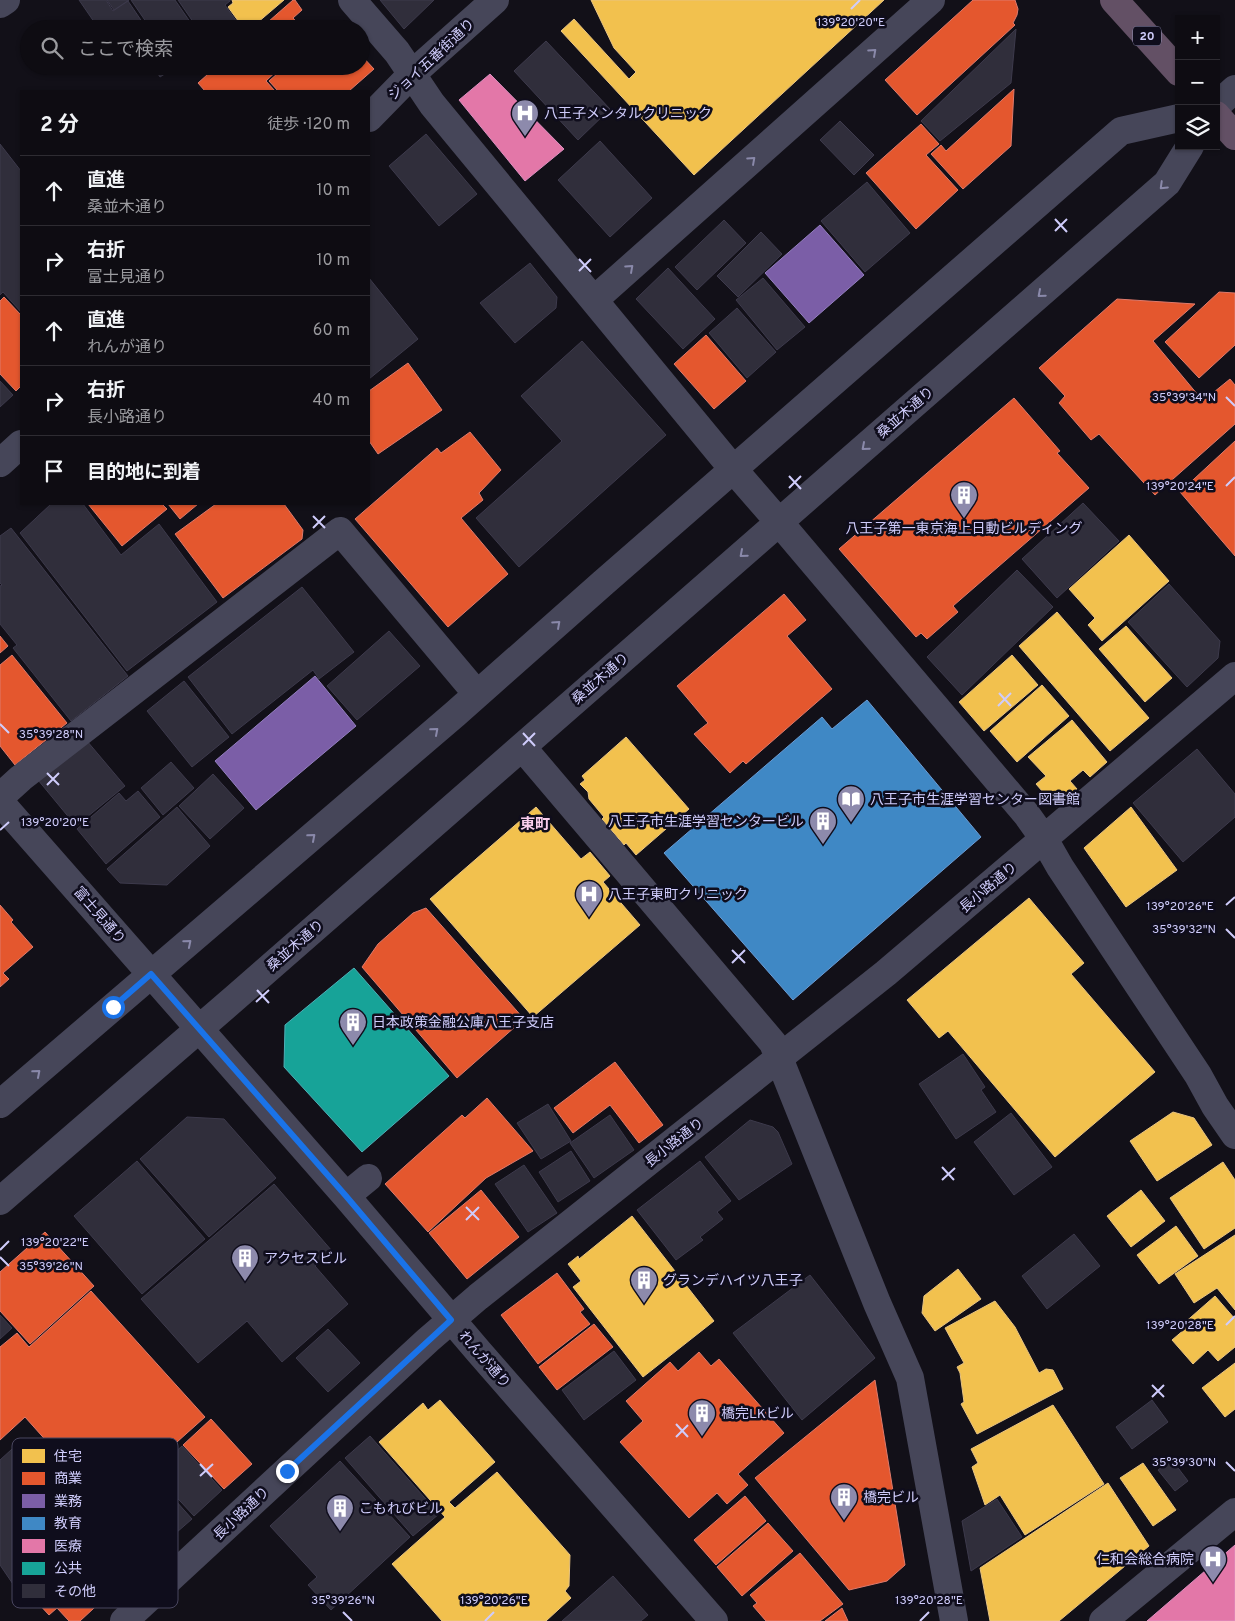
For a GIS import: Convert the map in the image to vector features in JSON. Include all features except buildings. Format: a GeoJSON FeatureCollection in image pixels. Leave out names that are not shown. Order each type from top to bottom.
{"type":"FeatureCollection","features":[{"type":"Feature","properties":{"kind":"highway","name":"20"},"geometry":{"type":"LineString","coordinates":[[1114,0],[1175,68]]}},
{"type":"Feature","properties":{"kind":"highway"},"geometry":{"type":"LineString","coordinates":[[1220,119],[1235,136]]}},
{"type":"Feature","properties":{"kind":"street"},"geometry":{"type":"LineString","coordinates":[[0,4],[6,0]]}},
{"type":"Feature","properties":{"kind":"street"},"geometry":{"type":"LineString","coordinates":[[352,0],[369,20]]}},
{"type":"Feature","properties":{"kind":"street","name":"ジョイ五番街通り"},"geometry":{"type":"LineString","coordinates":[[370,117],[412,74],[495,0]]}},
{"type":"Feature","properties":{"kind":"street"},"geometry":{"type":"LineString","coordinates":[[594,300],[932,0]]}},
{"type":"Feature","properties":{"kind":"street"},"geometry":{"type":"LineString","coordinates":[[370,21],[397,52],[432,104],[733,469],[780,522],[1026,815],[1044,839],[1060,867],[1198,1075],[1215,1106],[1235,1135]]}},
{"type":"Feature","properties":{"kind":"street"},"geometry":{"type":"LineString","coordinates":[[1217,105],[1235,89]]}},
{"type":"Feature","properties":{"kind":"street"},"geometry":{"type":"LineString","coordinates":[[0,1104],[478,694],[1121,131],[1175,119]]}},
{"type":"Feature","properties":{"kind":"street","name":"桑並木通り"},"geometry":{"type":"LineString","coordinates":[[0,1200],[199,1029],[1168,183],[1188,150]]}},
{"type":"Feature","properties":{"kind":"street"},"geometry":{"type":"LineString","coordinates":[[0,463],[20,445]]}},
{"type":"Feature","properties":{"kind":"street"},"geometry":{"type":"LineString","coordinates":[[0,797],[21,778],[340,531],[478,694]]}},
{"type":"Feature","properties":{"kind":"street","name":"長小路通り"},"geometry":{"type":"LineString","coordinates":[[178,1571],[478,1296],[886,973],[1235,676]]}},
{"type":"Feature","properties":{"kind":"street"},"geometry":{"type":"LineString","coordinates":[[522,747],[774,1043],[877,1303],[910,1378],[954,1621]]}},
{"type":"Feature","properties":{"kind":"street","name":"富士見通り"},"geometry":{"type":"LineString","coordinates":[[0,802],[199,1029]]}},
{"type":"Feature","properties":{"kind":"street","name":"れんが通り"},"geometry":{"type":"LineString","coordinates":[[199,1029],[714,1621]]}},
{"type":"Feature","properties":{"kind":"street"},"geometry":{"type":"LineString","coordinates":[[346,1196],[368,1178]]}},
{"type":"Feature","properties":{"kind":"street"},"geometry":{"type":"LineString","coordinates":[[1103,1621],[1235,1512]]}},
{"type":"Feature","properties":{"kind":"street","name":"長小路通り"},"geometry":{"type":"LineString","coordinates":[[124,1621],[138,1608]]}},
{"type":"Feature","properties":{"kind":"place","name":"八王子メンタルクリニック"},"geometry":{"type":"Point","coordinates":[525,137]}},
{"type":"Feature","properties":{"kind":"place","name":"八王子第一東京海上日動ビルディング"},"geometry":{"type":"Point","coordinates":[964,519]}},
{"type":"Feature","properties":{"kind":"place","name":"八王子市生涯学習センター図書館"},"geometry":{"type":"Point","coordinates":[851,823]}},
{"type":"Feature","properties":{"kind":"place","name":"八王子市生涯学習センタービル"},"geometry":{"type":"Point","coordinates":[823,845]}},
{"type":"Feature","properties":{"kind":"place","name":"八王子東町クリニック"},"geometry":{"type":"Point","coordinates":[589,918]}},
{"type":"Feature","properties":{"kind":"place","name":"日本政策金融公庫八王子支店"},"geometry":{"type":"Point","coordinates":[353,1046]}},
{"type":"Feature","properties":{"kind":"place","name":"アクセスビル"},"geometry":{"type":"Point","coordinates":[245,1282]}},
{"type":"Feature","properties":{"kind":"place","name":"グランデハイツ八王子"},"geometry":{"type":"Point","coordinates":[644,1304]}},
{"type":"Feature","properties":{"kind":"place","name":"橋完LKビル"},"geometry":{"type":"Point","coordinates":[702,1437]}},
{"type":"Feature","properties":{"kind":"place","name":"橋完ビル"},"geometry":{"type":"Point","coordinates":[844,1521]}},
{"type":"Feature","properties":{"kind":"place","name":"こもれびビル"},"geometry":{"type":"Point","coordinates":[340,1532]}},
{"type":"Feature","properties":{"kind":"place","name":"仁和会総合病院"},"geometry":{"type":"Point","coordinates":[1213,1583]}},
{"type":"Feature","properties":{"kind":"district","name":"東町"},"geometry":{"type":"Point","coordinates":[535,824]}},
{"type":"Feature","properties":{"kind":"route"},"geometry":{"type":"LineString","coordinates":[[113,1007],[151,974],[346,1196],[451,1320],[287,1471]]}}]}
